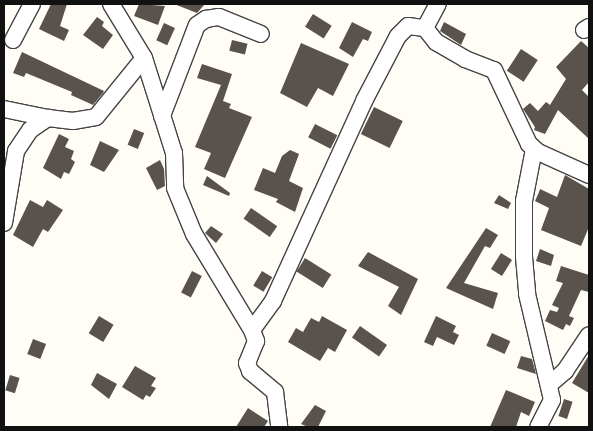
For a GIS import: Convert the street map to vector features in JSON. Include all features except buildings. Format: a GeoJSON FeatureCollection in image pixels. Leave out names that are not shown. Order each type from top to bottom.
{"type":"FeatureCollection","features":[{"type":"Feature","properties":{"kind":"street"},"geometry":{"type":"LineString","coordinates":[[13,40],[32,4]]}},
{"type":"Feature","properties":{"kind":"street"},"geometry":{"type":"LineString","coordinates":[[110,4],[144,58],[174,153],[175,188],[194,234],[252,330],[256,341],[247,363],[250,371],[275,392],[279,427]]}},
{"type":"Feature","properties":{"kind":"street"},"geometry":{"type":"LineString","coordinates":[[425,28],[438,4]]}},
{"type":"Feature","properties":{"kind":"street"},"geometry":{"type":"LineString","coordinates":[[162,116],[197,25],[206,19],[219,17],[261,34]]}},
{"type":"Feature","properties":{"kind":"street"},"geometry":{"type":"LineString","coordinates":[[252,330],[273,301],[317,198],[398,36],[408,26],[425,28],[436,42],[465,59],[494,70],[534,149],[524,201],[525,267],[536,337],[550,384],[552,400],[538,427]]}},
{"type":"Feature","properties":{"kind":"street"},"geometry":{"type":"LineString","coordinates":[[4,109],[73,121],[96,117],[144,58]]}},
{"type":"Feature","properties":{"kind":"street"},"geometry":{"type":"LineString","coordinates":[[4,223],[16,151],[30,130],[48,118]]}},
{"type":"Feature","properties":{"kind":"street"},"geometry":{"type":"LineString","coordinates":[[534,149],[589,175]]}},
{"type":"Feature","properties":{"kind":"street"},"geometry":{"type":"LineString","coordinates":[[550,384],[565,371],[589,335]]}}]}
